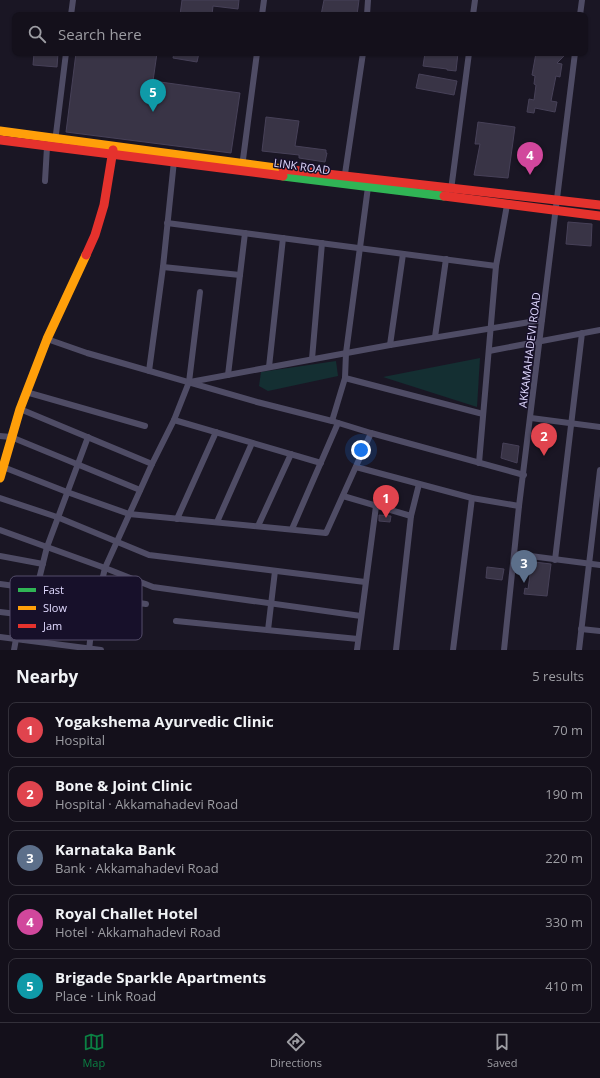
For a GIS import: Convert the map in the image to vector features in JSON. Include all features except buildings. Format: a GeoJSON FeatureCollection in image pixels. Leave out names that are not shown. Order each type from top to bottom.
{"type":"FeatureCollection","features":[{"type":"Feature","properties":{"kind":"main road"},"geometry":{"type":"LineString","coordinates":[[0,131],[55,138],[113,150],[242,167],[344,174],[600,205]]}},
{"type":"Feature","properties":{"kind":"main road","name":"LINK ROAD"},"geometry":{"type":"LineString","coordinates":[[0,140],[51,147],[113,150],[174,161],[242,167],[368,187],[600,216]]}},
{"type":"Feature","properties":{"kind":"main road"},"geometry":{"type":"LineString","coordinates":[[1,474],[11,437],[26,392],[47,339],[94,235],[104,205],[113,150]]}},
{"type":"Feature","properties":{"kind":"street"},"geometry":{"type":"LineString","coordinates":[[71,12],[72,0]]}},
{"type":"Feature","properties":{"kind":"street"},"geometry":{"type":"LineString","coordinates":[[262,12],[264,0]]}},
{"type":"Feature","properties":{"kind":"street"},"geometry":{"type":"LineString","coordinates":[[367,12],[368,0]]}},
{"type":"Feature","properties":{"kind":"street"},"geometry":{"type":"LineString","coordinates":[[473,12],[475,0]]}},
{"type":"Feature","properties":{"kind":"street"},"geometry":{"type":"LineString","coordinates":[[580,12],[582,0]]}},
{"type":"Feature","properties":{"kind":"street"},"geometry":{"type":"LineString","coordinates":[[45,181],[51,147],[55,138],[66,56]]}},
{"type":"Feature","properties":{"kind":"street"},"geometry":{"type":"LineString","coordinates":[[242,167],[257,56]]}},
{"type":"Feature","properties":{"kind":"street"},"geometry":{"type":"LineString","coordinates":[[344,174],[363,56]]}},
{"type":"Feature","properties":{"kind":"street"},"geometry":{"type":"LineString","coordinates":[[450,197],[468,56]]}},
{"type":"Feature","properties":{"kind":"street","name":"AKKAMAHADEVI ROAD"},"geometry":{"type":"LineString","coordinates":[[504,650],[519,506],[524,476],[539,341],[575,56]]}},
{"type":"Feature","properties":{"kind":"street"},"geometry":{"type":"LineString","coordinates":[[149,371],[163,267],[174,161]]}},
{"type":"Feature","properties":{"kind":"street"},"geometry":{"type":"LineString","coordinates":[[292,530],[321,463],[335,422],[345,378],[346,353],[368,187]]}},
{"type":"Feature","properties":{"kind":"street"},"geometry":{"type":"LineString","coordinates":[[479,463],[496,266],[507,205]]}},
{"type":"Feature","properties":{"kind":"street"},"geometry":{"type":"LineString","coordinates":[[167,223],[496,266]]}},
{"type":"Feature","properties":{"kind":"street"},"geometry":{"type":"LineString","coordinates":[[228,375],[245,233]]}},
{"type":"Feature","properties":{"kind":"street"},"geometry":{"type":"LineString","coordinates":[[269,367],[283,238]]}},
{"type":"Feature","properties":{"kind":"street"},"geometry":{"type":"LineString","coordinates":[[312,359],[322,243]]}},
{"type":"Feature","properties":{"kind":"street"},"geometry":{"type":"LineString","coordinates":[[390,345],[404,254]]}},
{"type":"Feature","properties":{"kind":"street"},"geometry":{"type":"LineString","coordinates":[[435,337],[446,259]]}},
{"type":"Feature","properties":{"kind":"street"},"geometry":{"type":"LineString","coordinates":[[163,267],[240,275]]}},
{"type":"Feature","properties":{"kind":"street"},"geometry":{"type":"LineString","coordinates":[[103,576],[116,542],[174,420],[189,382],[200,292]]}},
{"type":"Feature","properties":{"kind":"street"},"geometry":{"type":"LineString","coordinates":[[189,382],[435,337],[542,320]]}},
{"type":"Feature","properties":{"kind":"street"},"geometry":{"type":"LineString","coordinates":[[489,351],[600,330]]}},
{"type":"Feature","properties":{"kind":"street"},"geometry":{"type":"LineString","coordinates":[[555,560],[582,333]]}},
{"type":"Feature","properties":{"kind":"street"},"geometry":{"type":"LineString","coordinates":[[47,339],[87,353],[149,371],[524,476]]}},
{"type":"Feature","properties":{"kind":"street"},"geometry":{"type":"LineString","coordinates":[[345,378],[483,414]]}},
{"type":"Feature","properties":{"kind":"street"},"geometry":{"type":"LineString","coordinates":[[26,392],[145,426]]}},
{"type":"Feature","properties":{"kind":"street"},"geometry":{"type":"LineString","coordinates":[[20,409],[152,464]]}},
{"type":"Feature","properties":{"kind":"street"},"geometry":{"type":"LineString","coordinates":[[531,418],[600,427]]}},
{"type":"Feature","properties":{"kind":"street"},"geometry":{"type":"LineString","coordinates":[[174,420],[321,463]]}},
{"type":"Feature","properties":{"kind":"street"},"geometry":{"type":"LineString","coordinates":[[177,519],[216,432]]}},
{"type":"Feature","properties":{"kind":"street"},"geometry":{"type":"LineString","coordinates":[[1,474],[67,492],[129,514],[326,533],[371,433]]}},
{"type":"Feature","properties":{"kind":"street"},"geometry":{"type":"LineString","coordinates":[[0,436],[11,437],[140,490]]}},
{"type":"Feature","properties":{"kind":"street"},"geometry":{"type":"LineString","coordinates":[[39,576],[57,517],[88,437]]}},
{"type":"Feature","properties":{"kind":"street"},"geometry":{"type":"LineString","coordinates":[[217,522],[252,443]]}},
{"type":"Feature","properties":{"kind":"street"},"geometry":{"type":"LineString","coordinates":[[258,526],[291,454]]}},
{"type":"Feature","properties":{"kind":"street"},"geometry":{"type":"LineString","coordinates":[[356,467],[472,498],[519,506]]}},
{"type":"Feature","properties":{"kind":"street"},"geometry":{"type":"LineString","coordinates":[[579,650],[589,564],[597,524],[600,470]]}},
{"type":"Feature","properties":{"kind":"street"},"geometry":{"type":"LineString","coordinates":[[396,650],[411,516],[419,484]]}},
{"type":"Feature","properties":{"kind":"street"},"geometry":{"type":"LineString","coordinates":[[343,496],[411,516]]}},
{"type":"Feature","properties":{"kind":"street"},"geometry":{"type":"LineString","coordinates":[[0,498],[57,517],[149,555],[365,582]]}},
{"type":"Feature","properties":{"kind":"street"},"geometry":{"type":"LineString","coordinates":[[453,650],[472,498]]}},
{"type":"Feature","properties":{"kind":"street"},"geometry":{"type":"LineString","coordinates":[[356,650],[376,506]]}},
{"type":"Feature","properties":{"kind":"street"},"geometry":{"type":"LineString","coordinates":[[0,530],[125,576]]}},
{"type":"Feature","properties":{"kind":"street"},"geometry":{"type":"LineString","coordinates":[[515,554],[600,565]]}},
{"type":"Feature","properties":{"kind":"street"},"geometry":{"type":"LineString","coordinates":[[0,556],[42,564]]}},
{"type":"Feature","properties":{"kind":"street"},"geometry":{"type":"LineString","coordinates":[[268,630],[275,571]]}},
{"type":"Feature","properties":{"kind":"street"},"geometry":{"type":"LineString","coordinates":[[142,583],[153,587],[361,616]]}},
{"type":"Feature","properties":{"kind":"street"},"geometry":{"type":"LineString","coordinates":[[0,584],[10,585]]}},
{"type":"Feature","properties":{"kind":"street"},"geometry":{"type":"LineString","coordinates":[[142,604],[146,604]]}},
{"type":"Feature","properties":{"kind":"street"},"geometry":{"type":"LineString","coordinates":[[0,612],[10,613]]}},
{"type":"Feature","properties":{"kind":"street"},"geometry":{"type":"LineString","coordinates":[[176,621],[358,639]]}},
{"type":"Feature","properties":{"kind":"street"},"geometry":{"type":"LineString","coordinates":[[581,629],[600,631]]}},
{"type":"Feature","properties":{"kind":"street"},"geometry":{"type":"LineString","coordinates":[[0,637],[10,638]]}},
{"type":"Feature","properties":{"kind":"street"},"geometry":{"type":"LineString","coordinates":[[14,650],[16,640]]}},
{"type":"Feature","properties":{"kind":"street"},"geometry":{"type":"LineString","coordinates":[[24,640],[101,650]]}},
{"type":"Feature","properties":{"kind":"green space"},"geometry":{"type":"Polygon","coordinates":[[[480,358],[477,407],[383,377],[480,358]]]}},
{"type":"Feature","properties":{"kind":"green space"},"geometry":{"type":"Polygon","coordinates":[[[336,361],[338,376],[268,391],[259,386],[261,372],[336,361]]]}},
{"type":"Feature","properties":{"kind":"traffic: fast"},"geometry":{"type":"LineString","coordinates":[[283,176],[444,196]]}},
{"type":"Feature","properties":{"kind":"traffic: slow"},"geometry":{"type":"LineString","coordinates":[[0,131],[283,169]]}},
{"type":"Feature","properties":{"kind":"traffic: slow"},"geometry":{"type":"LineString","coordinates":[[0,478],[20,409],[47,339],[86,255]]}},
{"type":"Feature","properties":{"kind":"traffic: jam"},"geometry":{"type":"LineString","coordinates":[[0,140],[283,176]]}},
{"type":"Feature","properties":{"kind":"traffic: jam"},"geometry":{"type":"LineString","coordinates":[[86,255],[95,235],[104,205],[113,150]]}},
{"type":"Feature","properties":{"kind":"traffic: jam"},"geometry":{"type":"LineString","coordinates":[[283,169],[600,205]]}},
{"type":"Feature","properties":{"kind":"traffic: jam"},"geometry":{"type":"LineString","coordinates":[[444,196],[600,216]]}},
{"type":"Feature","properties":{"kind":"place","name":"Brigade Sparkle Apartments"},"geometry":{"type":"Point","coordinates":[153,112]}},
{"type":"Feature","properties":{"kind":"place","name":"Royal Challet Hotel"},"geometry":{"type":"Point","coordinates":[530,175]}},
{"type":"Feature","properties":{"kind":"place","name":"Bone & Joint Clinic"},"geometry":{"type":"Point","coordinates":[544,456]}},
{"type":"Feature","properties":{"kind":"place","name":"Yogakshema Ayurvedic Clinic"},"geometry":{"type":"Point","coordinates":[386,518]}},
{"type":"Feature","properties":{"kind":"place","name":"Karnataka Bank"},"geometry":{"type":"Point","coordinates":[524,583]}}]}
